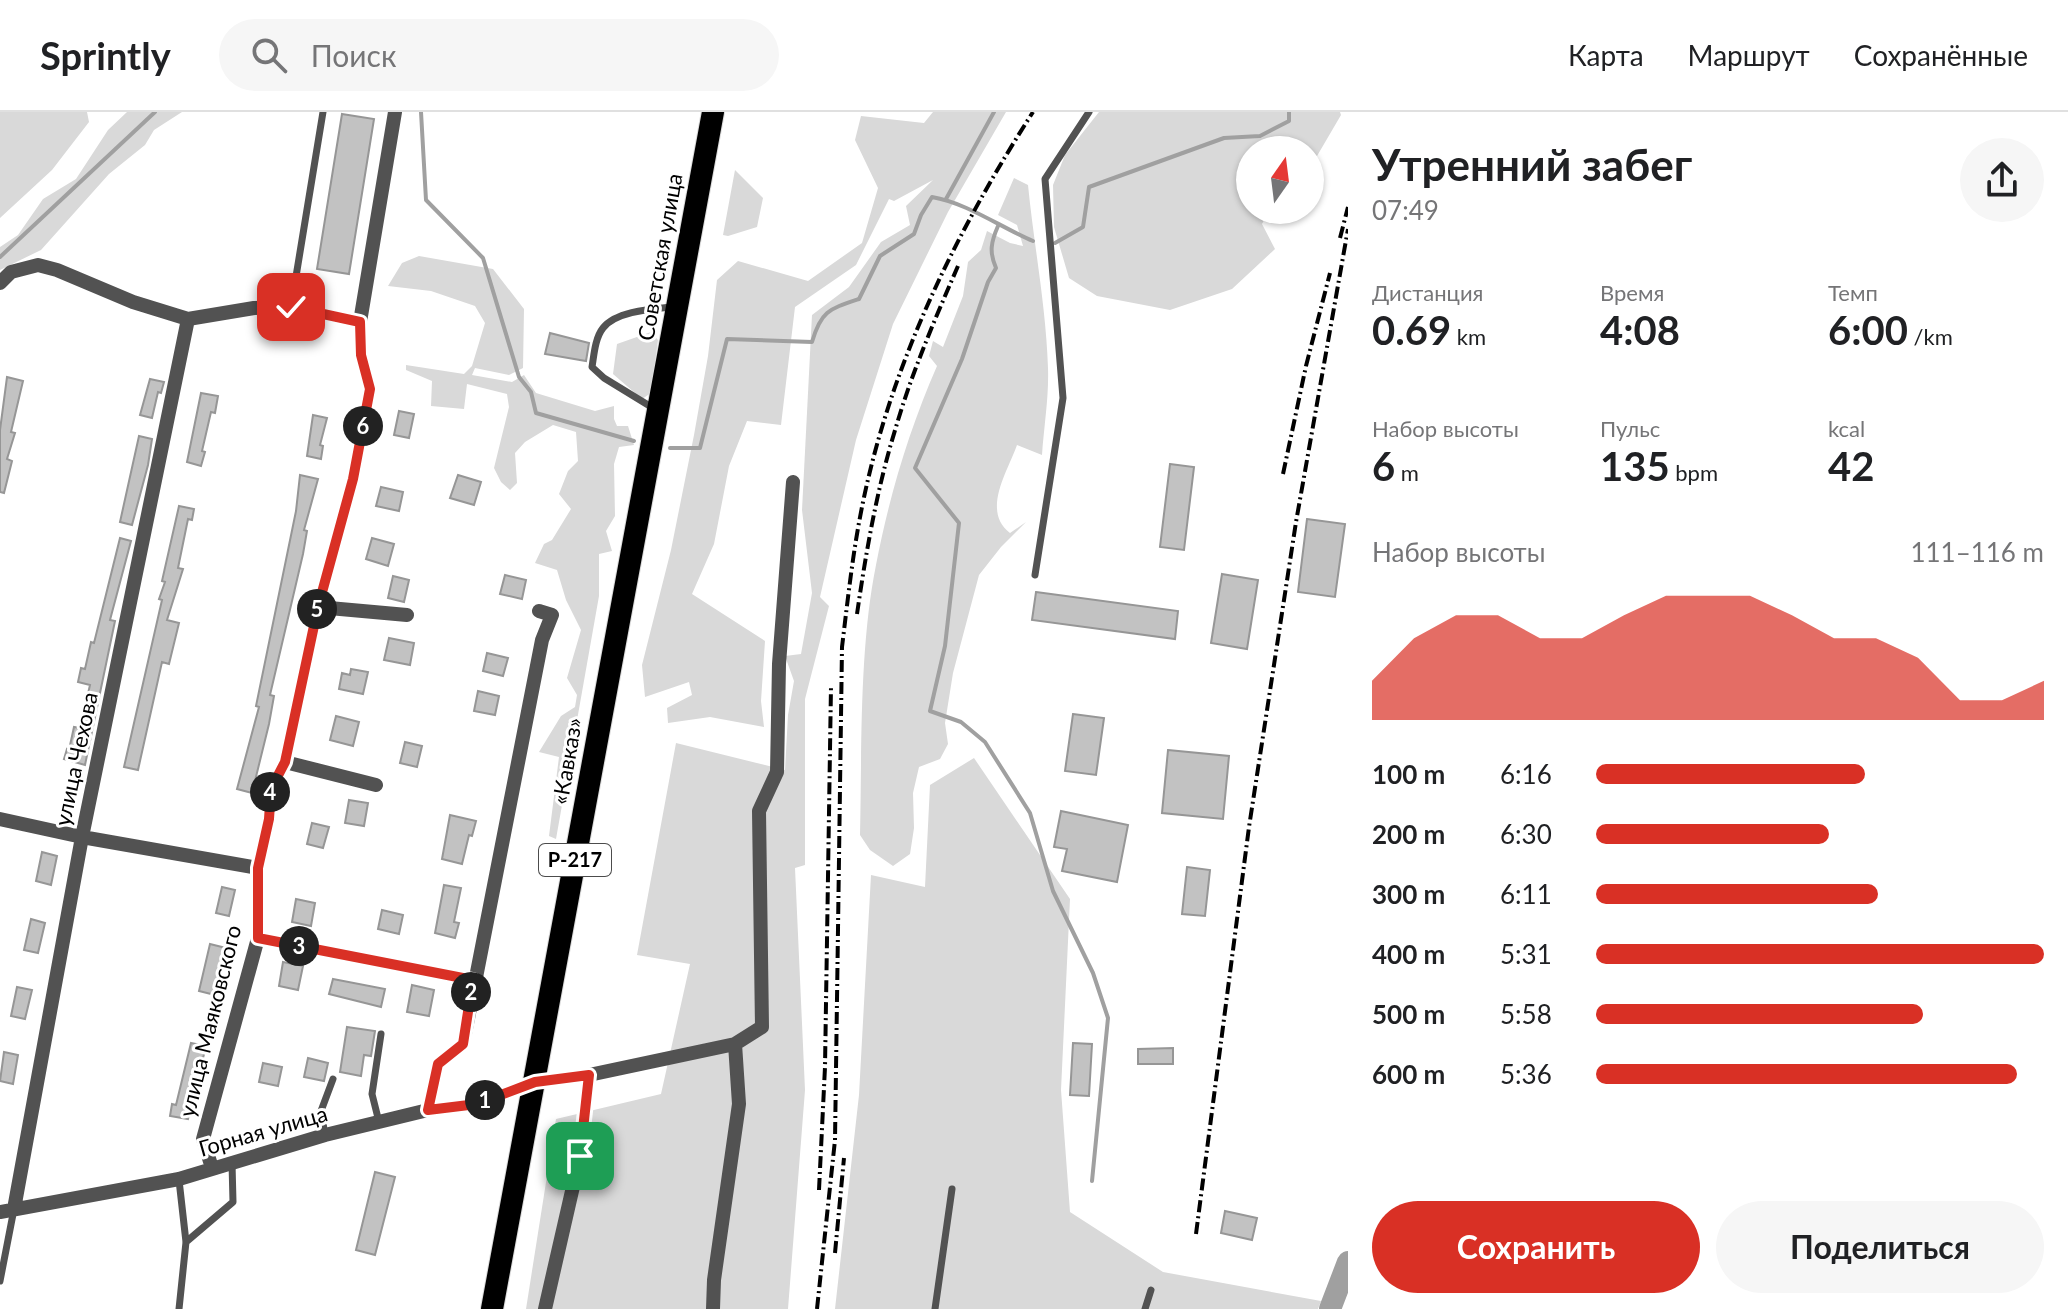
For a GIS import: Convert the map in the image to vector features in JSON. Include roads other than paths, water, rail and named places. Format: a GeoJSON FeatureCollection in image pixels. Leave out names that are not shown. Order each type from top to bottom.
{"type":"FeatureCollection","features":[{"type":"Feature","properties":{"kind":"highway","name":"Советская улица"},"geometry":{"type":"LineString","coordinates":[[658,411],[713,112]]}},
{"type":"Feature","properties":{"kind":"highway","name":"«Кавказ»"},"geometry":{"type":"LineString","coordinates":[[492,1309],[658,411]]}},
{"type":"Feature","properties":{"kind":"street","name":"улица Маяковского"},"geometry":{"type":"LineString","coordinates":[[212,1168],[203,1139],[258,938],[258,868],[269,819],[271,789],[285,762],[318,607],[353,479],[370,389],[361,355],[360,322],[395,112]]}},
{"type":"Feature","properties":{"kind":"street"},"geometry":{"type":"LineString","coordinates":[[0,283],[11,272],[38,265],[133,302],[188,319],[254,308],[291,307],[360,322]]}},
{"type":"Feature","properties":{"kind":"street","name":"улица Чехова"},"geometry":{"type":"LineString","coordinates":[[7,1211],[188,319]]}},
{"type":"Feature","properties":{"kind":"street"},"geometry":{"type":"LineString","coordinates":[[713,1309],[714,1280],[739,1104],[735,1044],[762,1027],[759,811],[777,772],[779,664],[793,482]]}},
{"type":"Feature","properties":{"kind":"street"},"geometry":{"type":"LineString","coordinates":[[318,607],[407,615]]}},
{"type":"Feature","properties":{"kind":"street"},"geometry":{"type":"LineString","coordinates":[[428,1110],[438,1064],[463,1044],[473,980],[542,640],[552,615],[539,611]]}},
{"type":"Feature","properties":{"kind":"street"},"geometry":{"type":"LineString","coordinates":[[285,762],[376,785]]}},
{"type":"Feature","properties":{"kind":"street"},"geometry":{"type":"LineString","coordinates":[[0,819],[258,868]]}},
{"type":"Feature","properties":{"kind":"street"},"geometry":{"type":"LineString","coordinates":[[258,938],[473,980]]}},
{"type":"Feature","properties":{"kind":"street","name":"Горная улица"},"geometry":{"type":"LineString","coordinates":[[7,1211],[179,1179],[325,1135],[428,1110],[477,1104],[535,1082],[589,1075],[735,1044]]}},
{"type":"Feature","properties":{"kind":"street"},"geometry":{"type":"LineString","coordinates":[[545,1309],[580,1156],[589,1075]]}},
{"type":"Feature","properties":{"kind":"lane"},"geometry":{"type":"LineString","coordinates":[[291,307],[323,112]]}},
{"type":"Feature","properties":{"kind":"lane"},"geometry":{"type":"LineString","coordinates":[[1035,575],[1063,398],[1045,179],[1089,112]]}},
{"type":"Feature","properties":{"kind":"lane"},"geometry":{"type":"LineString","coordinates":[[658,411],[598,373],[592,367],[594,349],[603,328],[618,318],[678,306]]}},
{"type":"Feature","properties":{"kind":"lane"},"geometry":{"type":"LineString","coordinates":[[380,1123],[372,1094],[381,1034]]}},
{"type":"Feature","properties":{"kind":"lane"},"geometry":{"type":"LineString","coordinates":[[325,1135],[321,1111],[333,1079]]}},
{"type":"Feature","properties":{"kind":"lane"},"geometry":{"type":"LineString","coordinates":[[186,1242],[233,1202],[232,1163]]}},
{"type":"Feature","properties":{"kind":"lane"},"geometry":{"type":"LineString","coordinates":[[179,1179],[186,1242],[179,1309]]}},
{"type":"Feature","properties":{"kind":"lane"},"geometry":{"type":"LineString","coordinates":[[935,1309],[952,1189]]}},
{"type":"Feature","properties":{"kind":"lane"},"geometry":{"type":"LineString","coordinates":[[0,1281],[7,1211]]}},
{"type":"Feature","properties":{"kind":"lane"},"geometry":{"type":"LineString","coordinates":[[1145,1309],[1151,1290]]}},
{"type":"Feature","properties":{"kind":"waterway"},"geometry":{"type":"LineString","coordinates":[[0,257],[155,112]]}},
{"type":"Feature","properties":{"kind":"waterway"},"geometry":{"type":"LineString","coordinates":[[421,112],[426,200],[483,258],[519,377],[531,392],[536,413],[634,441]]}},
{"type":"Feature","properties":{"kind":"waterway"},"geometry":{"type":"LineString","coordinates":[[946,199],[994,112]]}},
{"type":"Feature","properties":{"kind":"waterway"},"geometry":{"type":"LineString","coordinates":[[1055,243],[1083,227],[1089,187],[1224,138],[1260,136],[1289,121],[1289,112]]}},
{"type":"Feature","properties":{"kind":"waterway"},"geometry":{"type":"LineString","coordinates":[[670,448],[700,448],[727,339],[812,342],[823,317],[859,299],[880,256],[914,234],[932,197],[971,210],[1033,241]]}},
{"type":"Feature","properties":{"kind":"waterway"},"geometry":{"type":"LineString","coordinates":[[998,226],[992,247],[996,268],[988,282],[962,359],[915,468],[959,523],[945,646],[930,711],[961,722],[985,742],[1030,813],[1053,891],[1093,973],[1108,1018],[1092,1181]]}},
{"type":"Feature","properties":{"kind":"waterway"},"geometry":{"type":"LineString","coordinates":[[1330,1309],[1348,1262]]}},
{"type":"Feature","properties":{"kind":"railway"},"geometry":{"type":"LineString","coordinates":[[817,1309],[835,1140],[842,647],[859,520],[875,450],[909,349],[953,251],[1033,112]]}},
{"type":"Feature","properties":{"kind":"railway"},"geometry":{"type":"LineString","coordinates":[[1340,238],[1348,207]]}},
{"type":"Feature","properties":{"kind":"railway"},"geometry":{"type":"LineString","coordinates":[[1196,1234],[1249,827],[1296,522],[1348,229]]}},
{"type":"Feature","properties":{"kind":"railway"},"geometry":{"type":"LineString","coordinates":[[857,614],[889,450],[902,406],[958,266]]}},
{"type":"Feature","properties":{"kind":"railway"},"geometry":{"type":"LineString","coordinates":[[1283,474],[1330,273]]}},
{"type":"Feature","properties":{"kind":"railway"},"geometry":{"type":"LineString","coordinates":[[819,1190],[825,1067],[831,686]]}},
{"type":"Feature","properties":{"kind":"railway"},"geometry":{"type":"LineString","coordinates":[[835,1253],[844,1158]]}}]}
